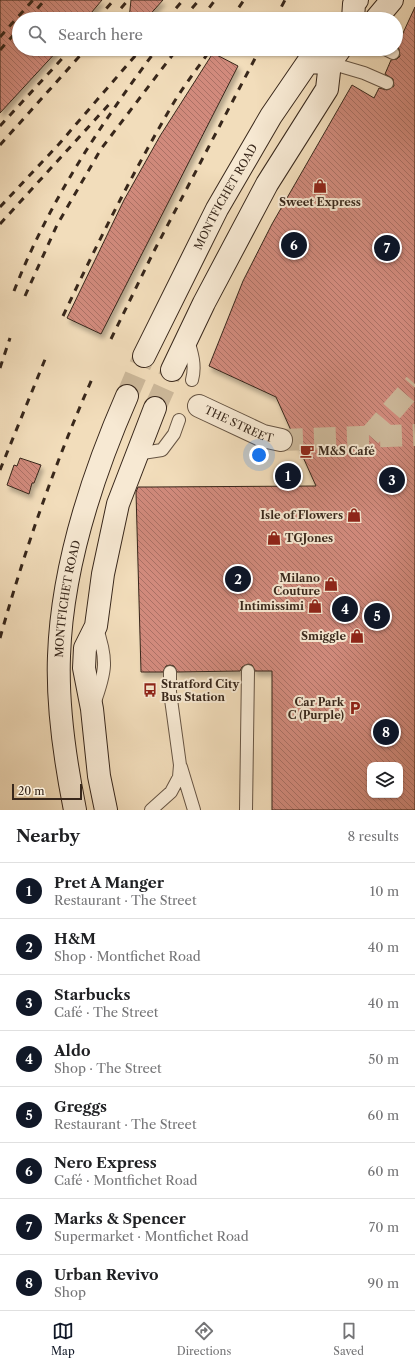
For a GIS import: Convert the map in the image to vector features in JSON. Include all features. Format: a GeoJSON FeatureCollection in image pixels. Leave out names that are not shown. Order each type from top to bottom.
{"type":"FeatureCollection","features":[{"type":"Feature","properties":{"kind":"street"},"geometry":{"type":"LineString","coordinates":[[353,12],[354,4],[357,0]]}},
{"type":"Feature","properties":{"kind":"street"},"geometry":{"type":"LineString","coordinates":[[382,12],[392,0]]}},
{"type":"Feature","properties":{"kind":"street"},"geometry":{"type":"LineString","coordinates":[[172,370],[233,245],[267,184],[327,89],[335,56]]}},
{"type":"Feature","properties":{"kind":"street","name":"MONTFICHET ROAD"},"geometry":{"type":"LineString","coordinates":[[144,356],[217,209],[271,116],[308,62],[335,56]]}},
{"type":"Feature","properties":{"kind":"street","name":"MONTFICHET ROAD"},"geometry":{"type":"LineString","coordinates":[[75,810],[66,762],[59,684],[59,655],[64,610],[68,579],[90,493],[105,450],[127,396]]}},
{"type":"Feature","properties":{"kind":"street","name":"THE STREET"},"geometry":{"type":"LineString","coordinates":[[199,406],[264,436],[281,440]]}},
{"type":"Feature","properties":{"kind":"street"},"geometry":{"type":"LineString","coordinates":[[106,810],[97,764],[92,709],[84,668],[86,648],[96,626],[103,574],[118,504],[155,408]]}},
{"type":"Feature","properties":{"kind":"lane"},"geometry":{"type":"LineString","coordinates":[[335,56],[364,73],[387,83]]}},
{"type":"Feature","properties":{"kind":"lane"},"geometry":{"type":"LineString","coordinates":[[187,338],[192,353],[194,373],[192,380]]}},
{"type":"Feature","properties":{"kind":"lane"},"geometry":{"type":"LineString","coordinates":[[136,454],[162,450],[174,434],[179,420]]}},
{"type":"Feature","properties":{"kind":"lane"},"geometry":{"type":"LineString","coordinates":[[246,810],[248,671]]}},
{"type":"Feature","properties":{"kind":"lane"},"geometry":{"type":"LineString","coordinates":[[170,672],[170,692],[180,765],[194,810]]}},
{"type":"Feature","properties":{"kind":"lane"},"geometry":{"type":"LineString","coordinates":[[151,810],[171,792],[175,786],[179,777],[180,765]]}},
{"type":"Feature","properties":{"kind":"building"},"geometry":{"type":"Polygon","coordinates":[[[0,0],[102,0],[92,12],[12,12],[12,56],[53,56],[0,113],[0,0]]]}},
{"type":"Feature","properties":{"kind":"building"},"geometry":{"type":"Polygon","coordinates":[[[131,0],[163,0],[152,12],[130,12],[131,0]]]}},
{"type":"Feature","properties":{"kind":"building"},"geometry":{"type":"Polygon","coordinates":[[[415,7],[415,810],[272,810],[272,671],[255,671],[252,665],[248,664],[242,667],[240,671],[177,672],[174,666],[170,665],[166,666],[163,672],[141,672],[136,492],[138,487],[316,486],[276,397],[209,366],[243,281],[272,224],[352,85],[374,98],[379,88],[387,90],[394,86],[393,79],[385,74],[391,60],[403,56],[403,33],[415,7]]]}},
{"type":"Feature","properties":{"kind":"building"},"geometry":{"type":"Polygon","coordinates":[[[211,56],[219,56],[238,66],[101,334],[67,318],[124,200],[160,136],[211,56]]]}},
{"type":"Feature","properties":{"kind":"building"},"geometry":{"type":"Polygon","coordinates":[[[20,458],[41,465],[34,483],[32,483],[29,494],[7,485],[14,465],[17,466],[20,458]]]}},
{"type":"Feature","properties":{"kind":"tunnel"},"geometry":{"type":"LineString","coordinates":[[127,396],[144,356]]}},
{"type":"Feature","properties":{"kind":"tunnel"},"geometry":{"type":"LineString","coordinates":[[155,408],[172,370]]}},
{"type":"Feature","properties":{"kind":"tunnel"},"geometry":{"type":"LineString","coordinates":[[370,436],[415,384]]}},
{"type":"Feature","properties":{"kind":"tunnel"},"geometry":{"type":"LineString","coordinates":[[281,440],[415,435]]}},
{"type":"Feature","properties":{"kind":"railway"},"geometry":{"type":"LineString","coordinates":[[22,12],[33,0]]}},
{"type":"Feature","properties":{"kind":"railway"},"geometry":{"type":"LineString","coordinates":[[34,12],[45,0]]}},
{"type":"Feature","properties":{"kind":"railway"},"geometry":{"type":"LineString","coordinates":[[103,12],[114,0]]}},
{"type":"Feature","properties":{"kind":"railway"},"geometry":{"type":"LineString","coordinates":[[118,12],[128,0]]}},
{"type":"Feature","properties":{"kind":"railway"},"geometry":{"type":"LineString","coordinates":[[173,12],[183,0]]}},
{"type":"Feature","properties":{"kind":"railway"},"geometry":{"type":"LineString","coordinates":[[189,12],[199,0]]}},
{"type":"Feature","properties":{"kind":"railway"},"geometry":{"type":"LineString","coordinates":[[206,12],[215,0]]}},
{"type":"Feature","properties":{"kind":"railway"},"geometry":{"type":"LineString","coordinates":[[236,12],[244,0]]}},
{"type":"Feature","properties":{"kind":"railway"},"geometry":{"type":"LineString","coordinates":[[279,12],[285,0]]}},
{"type":"Feature","properties":{"kind":"railway"},"geometry":{"type":"LineString","coordinates":[[0,37],[12,24]]}},
{"type":"Feature","properties":{"kind":"railway"},"geometry":{"type":"LineString","coordinates":[[0,50],[12,37]]}},
{"type":"Feature","properties":{"kind":"railway"},"geometry":{"type":"LineString","coordinates":[[0,126],[65,56]]}},
{"type":"Feature","properties":{"kind":"railway"},"geometry":{"type":"LineString","coordinates":[[0,145],[80,56]]}},
{"type":"Feature","properties":{"kind":"railway"},"geometry":{"type":"LineString","coordinates":[[0,207],[59,144],[135,56]]}},
{"type":"Feature","properties":{"kind":"railway"},"geometry":{"type":"LineString","coordinates":[[14,291],[27,259],[58,197],[113,110],[152,56]]}},
{"type":"Feature","properties":{"kind":"railway"},"geometry":{"type":"LineString","coordinates":[[25,296],[57,225],[101,149],[172,56]]}},
{"type":"Feature","properties":{"kind":"railway"},"geometry":{"type":"LineString","coordinates":[[63,316],[114,211],[141,160],[170,109],[206,56]]}},
{"type":"Feature","properties":{"kind":"railway"},"geometry":{"type":"LineString","coordinates":[[111,339],[153,253],[256,56]]}},
{"type":"Feature","properties":{"kind":"railway"},"geometry":{"type":"LineString","coordinates":[[0,224],[113,100]]}},
{"type":"Feature","properties":{"kind":"railway"},"geometry":{"type":"LineString","coordinates":[[0,368],[10,338]]}},
{"type":"Feature","properties":{"kind":"railway"},"geometry":{"type":"LineString","coordinates":[[0,470],[46,357]]}},
{"type":"Feature","properties":{"kind":"railway"},"geometry":{"type":"LineString","coordinates":[[0,638],[20,572],[53,474],[92,379]]}},
{"type":"Feature","properties":{"kind":"place","name":"Sweet Express"},"geometry":{"type":"Point","coordinates":[320,186]}},
{"type":"Feature","properties":{"kind":"place","name":"Nero Express"},"geometry":{"type":"Point","coordinates":[294,245]}},
{"type":"Feature","properties":{"kind":"place","name":"Marks & Spencer"},"geometry":{"type":"Point","coordinates":[387,248]}},
{"type":"Feature","properties":{"kind":"place","name":"M&S Café"},"geometry":{"type":"Point","coordinates":[307,451]}},
{"type":"Feature","properties":{"kind":"place","name":"Pret A Manger"},"geometry":{"type":"Point","coordinates":[288,476]}},
{"type":"Feature","properties":{"kind":"place","name":"Starbucks"},"geometry":{"type":"Point","coordinates":[392,480]}},
{"type":"Feature","properties":{"kind":"place","name":"Isle of Flowers"},"geometry":{"type":"Point","coordinates":[354,515]}},
{"type":"Feature","properties":{"kind":"place","name":"TGJones"},"geometry":{"type":"Point","coordinates":[274,538]}},
{"type":"Feature","properties":{"kind":"place","name":"H&M"},"geometry":{"type":"Point","coordinates":[238,579]}},
{"type":"Feature","properties":{"kind":"place","name":"Milano Couture"},"geometry":{"type":"Point","coordinates":[331,584]}},
{"type":"Feature","properties":{"kind":"place","name":"Intimissimi"},"geometry":{"type":"Point","coordinates":[315,606]}},
{"type":"Feature","properties":{"kind":"place","name":"Aldo"},"geometry":{"type":"Point","coordinates":[345,609]}},
{"type":"Feature","properties":{"kind":"place","name":"Greggs"},"geometry":{"type":"Point","coordinates":[377,616]}},
{"type":"Feature","properties":{"kind":"place","name":"Smiggle"},"geometry":{"type":"Point","coordinates":[357,636]}},
{"type":"Feature","properties":{"kind":"place","name":"Stratford City Bus Station"},"geometry":{"type":"Point","coordinates":[150,690]}},
{"type":"Feature","properties":{"kind":"place","name":"Car Park C (Purple)"},"geometry":{"type":"Point","coordinates":[355,708]}},
{"type":"Feature","properties":{"kind":"place","name":"Urban Revivo"},"geometry":{"type":"Point","coordinates":[386,732]}}]}
